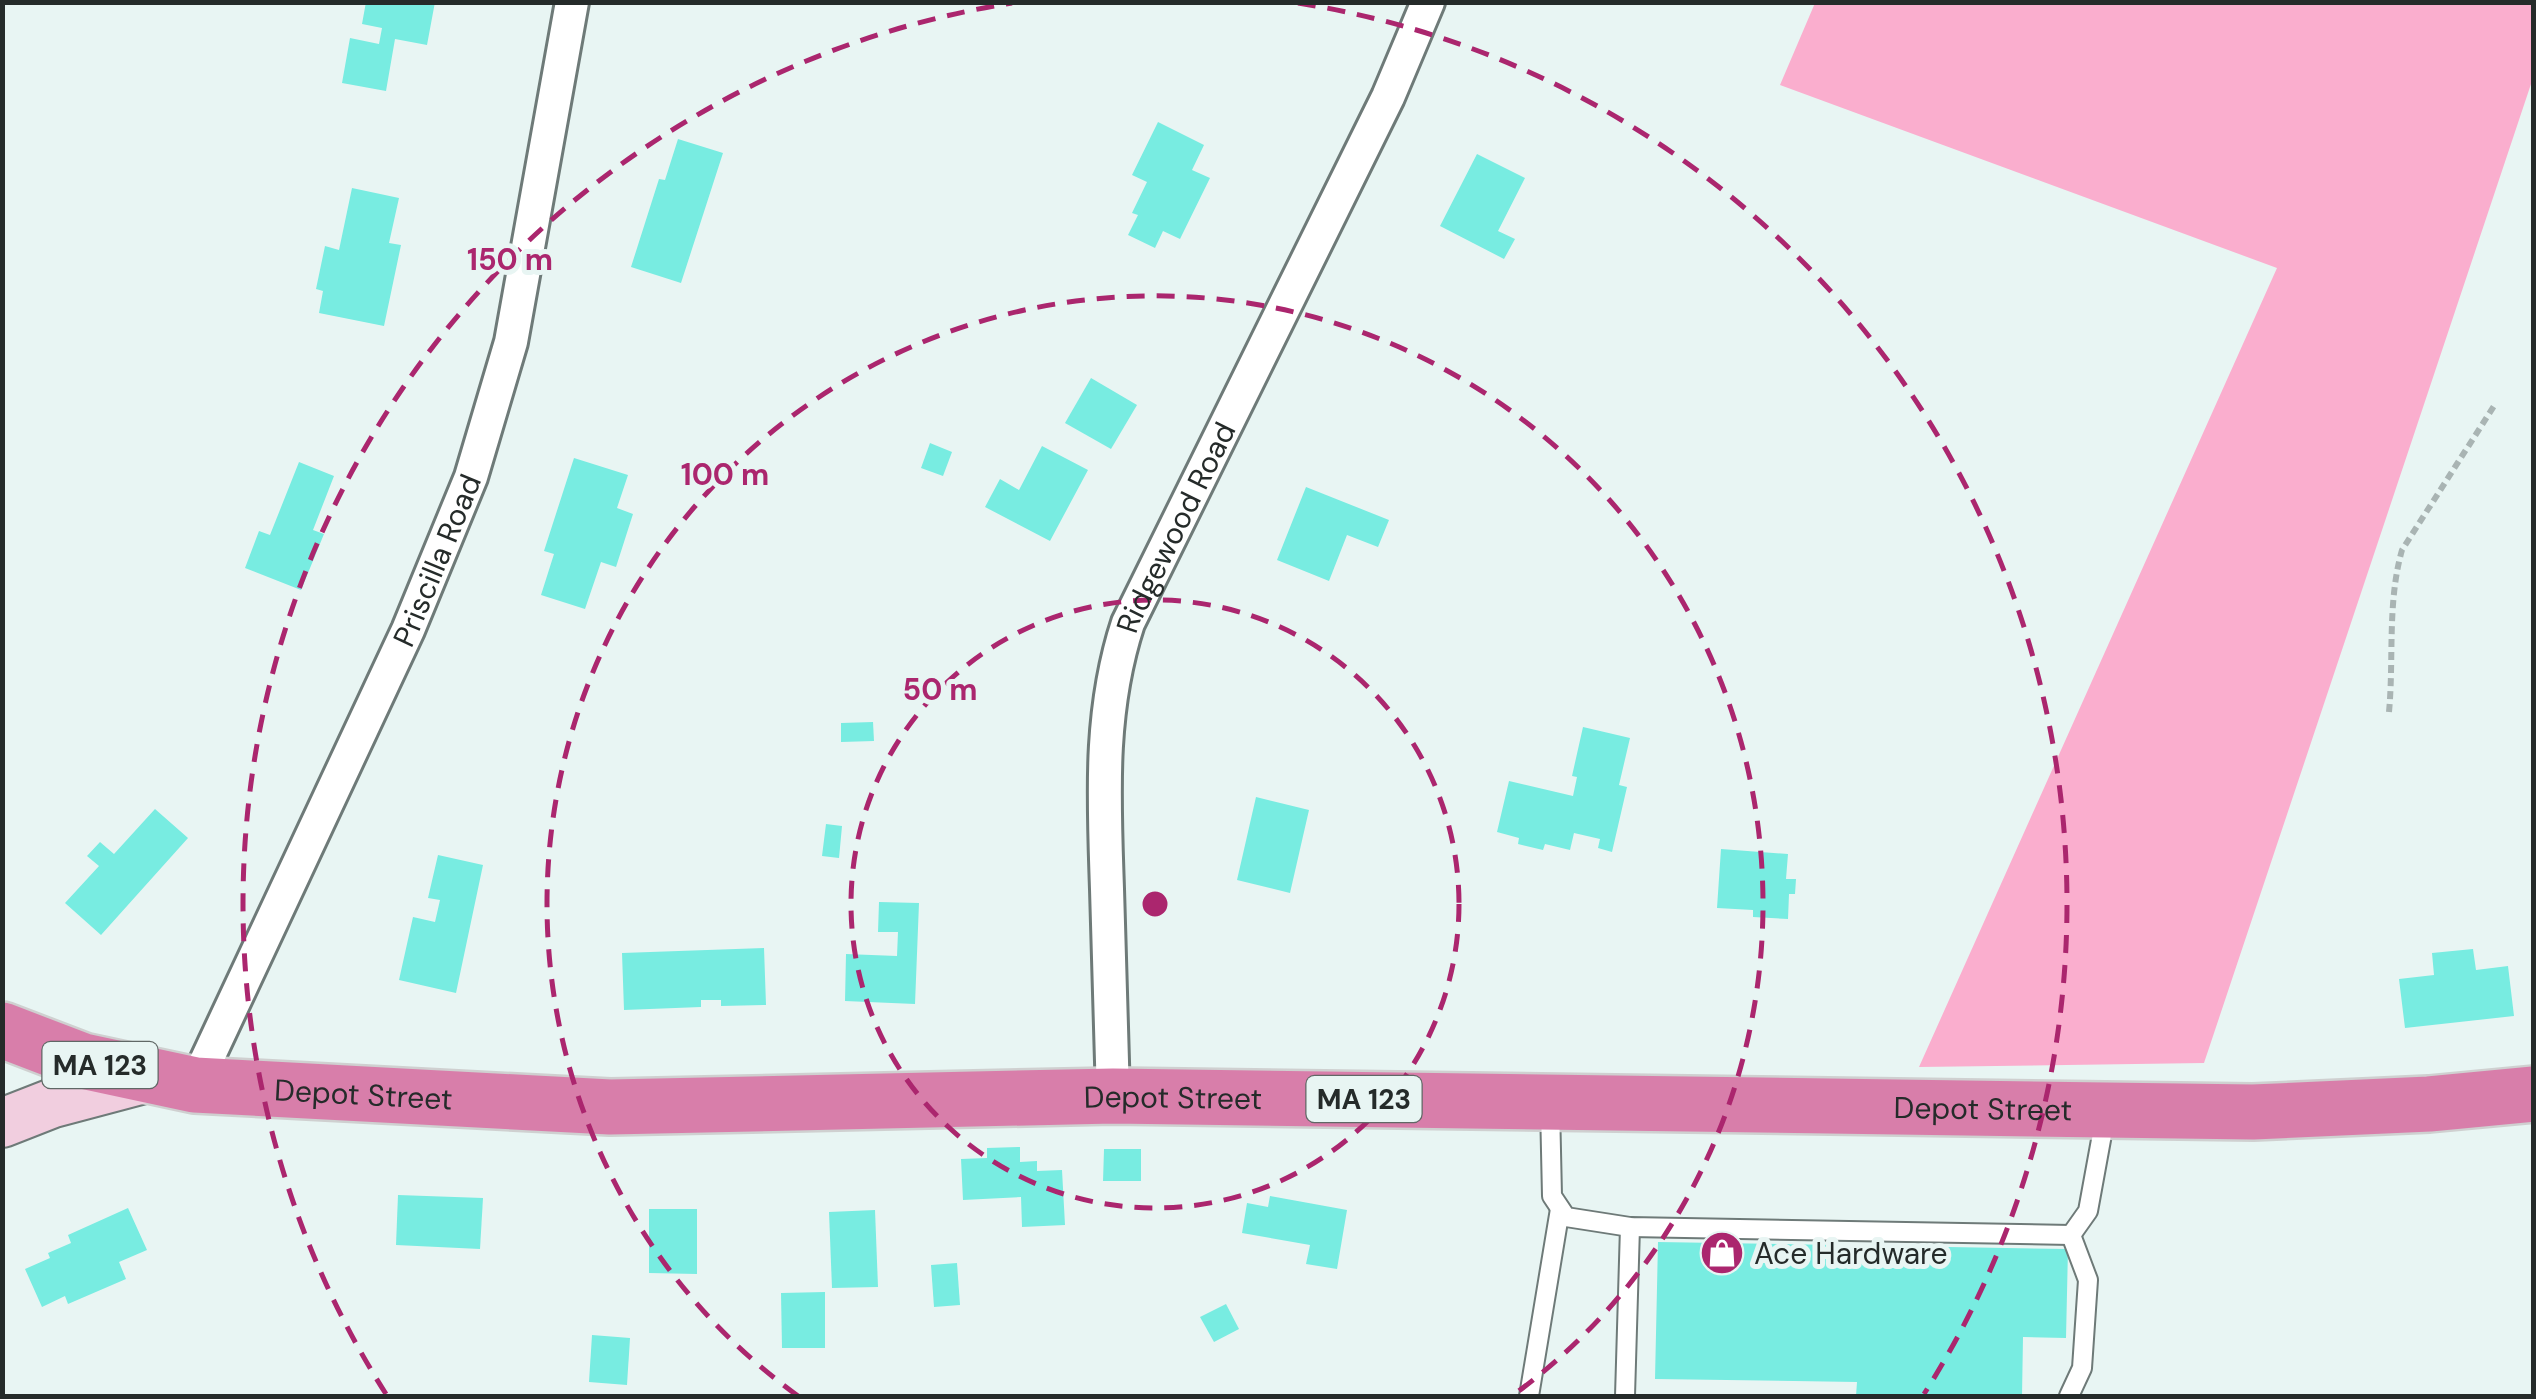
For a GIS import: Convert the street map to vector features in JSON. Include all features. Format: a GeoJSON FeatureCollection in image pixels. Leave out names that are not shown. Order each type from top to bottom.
{"type":"FeatureCollection","features":[{"type":"Feature","properties":{"kind":"highway","name":"Depot Street"},"geometry":{"type":"LineString","coordinates":[[5,1036],[83,1061],[173,1081],[610,1107],[1113,1096],[2253,1112],[2429,1104],[2534,1094]]}},
{"type":"Feature","properties":{"kind":"main road"},"geometry":{"type":"LineString","coordinates":[[2,1123],[53,1103],[173,1081]]}},
{"type":"Feature","properties":{"kind":"street","name":"Priscilla Road"},"geometry":{"type":"LineString","coordinates":[[173,1081],[408,630],[471,477],[511,342],[572,2]]}},
{"type":"Feature","properties":{"kind":"street","name":"Ridgewood Road"},"geometry":{"type":"LineString","coordinates":[[1113,1096],[1104,791],[1108,702],[1120,649],[1128,623],[1388,97],[1428,2]]}},
{"type":"Feature","properties":{"kind":"lane"},"geometry":{"type":"LineString","coordinates":[[1550,1101],[1552,1196],[1566,1218],[1630,1228],[2070,1235]]}},
{"type":"Feature","properties":{"kind":"lane"},"geometry":{"type":"LineString","coordinates":[[2070,1235],[2088,1211],[2106,1110]]}},
{"type":"Feature","properties":{"kind":"lane"},"geometry":{"type":"LineString","coordinates":[[1529,1396],[1560,1210]]}},
{"type":"Feature","properties":{"kind":"lane"},"geometry":{"type":"LineString","coordinates":[[1625,1396],[1630,1228]]}},
{"type":"Feature","properties":{"kind":"lane"},"geometry":{"type":"LineString","coordinates":[[2070,1235],[2088,1280],[2082,1368],[2070,1396]]}},
{"type":"Feature","properties":{"kind":"path"},"geometry":{"type":"LineString","coordinates":[[2389,712],[2390,627],[2402,550],[2494,406]]}},
{"type":"Feature","properties":{"kind":"shaded area"},"geometry":{"type":"Polygon","coordinates":[[[1815,3],[2533,3],[2533,78],[2204,1063],[1919,1067],[2277,268],[1780,85],[1815,3]]]}},
{"type":"Feature","properties":{"kind":"building"},"geometry":{"type":"Polygon","coordinates":[[[366,2],[435,2],[427,45],[395,39],[386,91],[342,83],[350,38],[379,44],[382,28],[362,24],[366,2]]]}},
{"type":"Feature","properties":{"kind":"building"},"geometry":{"type":"Polygon","coordinates":[[[1158,122],[1204,145],[1192,170],[1210,178],[1180,239],[1163,231],[1155,248],[1128,235],[1138,215],[1132,213],[1147,182],[1132,175],[1158,122]]]}},
{"type":"Feature","properties":{"kind":"building"},"geometry":{"type":"Polygon","coordinates":[[[678,139],[723,153],[681,283],[631,267],[659,179],[665,180],[678,139]]]}},
{"type":"Feature","properties":{"kind":"building"},"geometry":{"type":"Polygon","coordinates":[[[1477,154],[1525,178],[1498,231],[1515,239],[1504,259],[1440,226],[1477,154]]]}},
{"type":"Feature","properties":{"kind":"building"},"geometry":{"type":"Polygon","coordinates":[[[352,188],[399,198],[389,243],[401,245],[384,326],[319,313],[323,291],[316,289],[325,246],[339,250],[352,188]]]}},
{"type":"Feature","properties":{"kind":"building"},"geometry":{"type":"Polygon","coordinates":[[[1091,378],[1137,405],[1111,449],[1065,423],[1091,378]]]}},
{"type":"Feature","properties":{"kind":"building"},"geometry":{"type":"Polygon","coordinates":[[[930,443],[952,452],[943,476],[921,468],[930,443]]]}},
{"type":"Feature","properties":{"kind":"building"},"geometry":{"type":"Polygon","coordinates":[[[1042,446],[1088,470],[1050,541],[985,507],[1000,479],[1019,490],[1042,446]]]}},
{"type":"Feature","properties":{"kind":"building"},"geometry":{"type":"Polygon","coordinates":[[[574,458],[628,475],[617,508],[633,514],[616,567],[601,562],[585,609],[541,595],[554,554],[544,551],[574,458]]]}},
{"type":"Feature","properties":{"kind":"building"},"geometry":{"type":"Polygon","coordinates":[[[299,462],[334,476],[313,530],[324,534],[301,590],[245,568],[259,531],[270,535],[299,462]]]}},
{"type":"Feature","properties":{"kind":"building"},"geometry":{"type":"Polygon","coordinates":[[[1306,487],[1389,520],[1378,547],[1347,535],[1329,581],[1277,560],[1306,487]]]}},
{"type":"Feature","properties":{"kind":"building"},"geometry":{"type":"Polygon","coordinates":[[[873,722],[874,741],[841,742],[841,723],[873,722]]]}},
{"type":"Feature","properties":{"kind":"building"},"geometry":{"type":"Polygon","coordinates":[[[1583,727],[1630,738],[1619,785],[1627,787],[1612,852],[1598,848],[1600,839],[1574,833],[1570,850],[1545,844],[1543,850],[1518,844],[1519,838],[1497,832],[1509,781],[1573,796],[1577,777],[1572,776],[1583,727]]]}},
{"type":"Feature","properties":{"kind":"building"},"geometry":{"type":"Polygon","coordinates":[[[1256,797],[1309,810],[1290,893],[1237,880],[1256,797]]]}},
{"type":"Feature","properties":{"kind":"building"},"geometry":{"type":"Polygon","coordinates":[[[155,809],[188,838],[101,935],[65,903],[99,866],[87,856],[100,842],[114,854],[155,809]]]}},
{"type":"Feature","properties":{"kind":"building"},"geometry":{"type":"Polygon","coordinates":[[[826,824],[842,826],[839,858],[822,856],[826,824]]]}},
{"type":"Feature","properties":{"kind":"building"},"geometry":{"type":"Polygon","coordinates":[[[1721,849],[1788,854],[1786,879],[1796,879],[1795,894],[1789,894],[1788,919],[1753,917],[1753,910],[1717,908],[1721,849]]]}},
{"type":"Feature","properties":{"kind":"building"},"geometry":{"type":"Polygon","coordinates":[[[438,855],[483,865],[456,993],[399,980],[413,917],[435,922],[440,900],[428,898],[438,855]]]}},
{"type":"Feature","properties":{"kind":"building"},"geometry":{"type":"Polygon","coordinates":[[[879,902],[919,903],[915,1004],[845,1001],[846,954],[897,956],[898,932],[878,932],[879,902]]]}},
{"type":"Feature","properties":{"kind":"building"},"geometry":{"type":"Polygon","coordinates":[[[764,948],[766,1005],[721,1006],[721,1000],[701,1000],[701,1007],[624,1010],[622,953],[764,948]]]}},
{"type":"Feature","properties":{"kind":"building"},"geometry":{"type":"Polygon","coordinates":[[[2473,949],[2476,970],[2508,966],[2514,1016],[2405,1028],[2399,979],[2434,975],[2432,953],[2473,949]]]}},
{"type":"Feature","properties":{"kind":"building"},"geometry":{"type":"Polygon","coordinates":[[[1020,1147],[1020,1162],[1037,1161],[1037,1171],[1062,1170],[1065,1225],[1022,1227],[1021,1197],[963,1200],[961,1159],[987,1158],[987,1148],[1020,1147]]]}},
{"type":"Feature","properties":{"kind":"building"},"geometry":{"type":"Polygon","coordinates":[[[1104,1149],[1141,1149],[1141,1181],[1103,1181],[1104,1149]]]}},
{"type":"Feature","properties":{"kind":"building"},"geometry":{"type":"Polygon","coordinates":[[[398,1195],[483,1198],[480,1249],[396,1245],[398,1195]]]}},
{"type":"Feature","properties":{"kind":"building"},"geometry":{"type":"Polygon","coordinates":[[[1270,1196],[1347,1210],[1337,1269],[1306,1264],[1310,1245],[1242,1233],[1247,1203],[1268,1207],[1270,1196]]]}},
{"type":"Feature","properties":{"kind":"building"},"geometry":{"type":"Polygon","coordinates":[[[128,1208],[147,1250],[119,1262],[126,1279],[68,1304],[65,1296],[42,1307],[25,1269],[71,1243],[68,1235],[128,1208]]]}},
{"type":"Feature","properties":{"kind":"building"},"geometry":{"type":"Polygon","coordinates":[[[649,1209],[697,1209],[697,1274],[649,1273],[649,1209]]]}},
{"type":"Feature","properties":{"kind":"building"},"geometry":{"type":"Polygon","coordinates":[[[875,1210],[878,1287],[832,1288],[829,1212],[875,1210]]]}},
{"type":"Feature","properties":{"kind":"building"},"geometry":{"type":"Polygon","coordinates":[[[1658,1242],[2068,1249],[2066,1338],[2023,1337],[2022,1396],[1856,1396],[1857,1382],[1655,1379],[1658,1242]]]}},
{"type":"Feature","properties":{"kind":"building"},"geometry":{"type":"Polygon","coordinates":[[[957,1263],[960,1305],[934,1307],[931,1265],[957,1263]]]}},
{"type":"Feature","properties":{"kind":"building"},"geometry":{"type":"Polygon","coordinates":[[[825,1292],[825,1348],[782,1348],[781,1293],[825,1292]]]}},
{"type":"Feature","properties":{"kind":"building"},"geometry":{"type":"Polygon","coordinates":[[[1226,1304],[1239,1329],[1214,1342],[1200,1317],[1226,1304]]]}},
{"type":"Feature","properties":{"kind":"building"},"geometry":{"type":"Polygon","coordinates":[[[592,1335],[630,1338],[627,1385],[589,1382],[592,1335]]]}},
{"type":"Feature","properties":{"kind":"place","name":"Ace Hardware"},"geometry":{"type":"Point","coordinates":[1722,1253]}}]}
